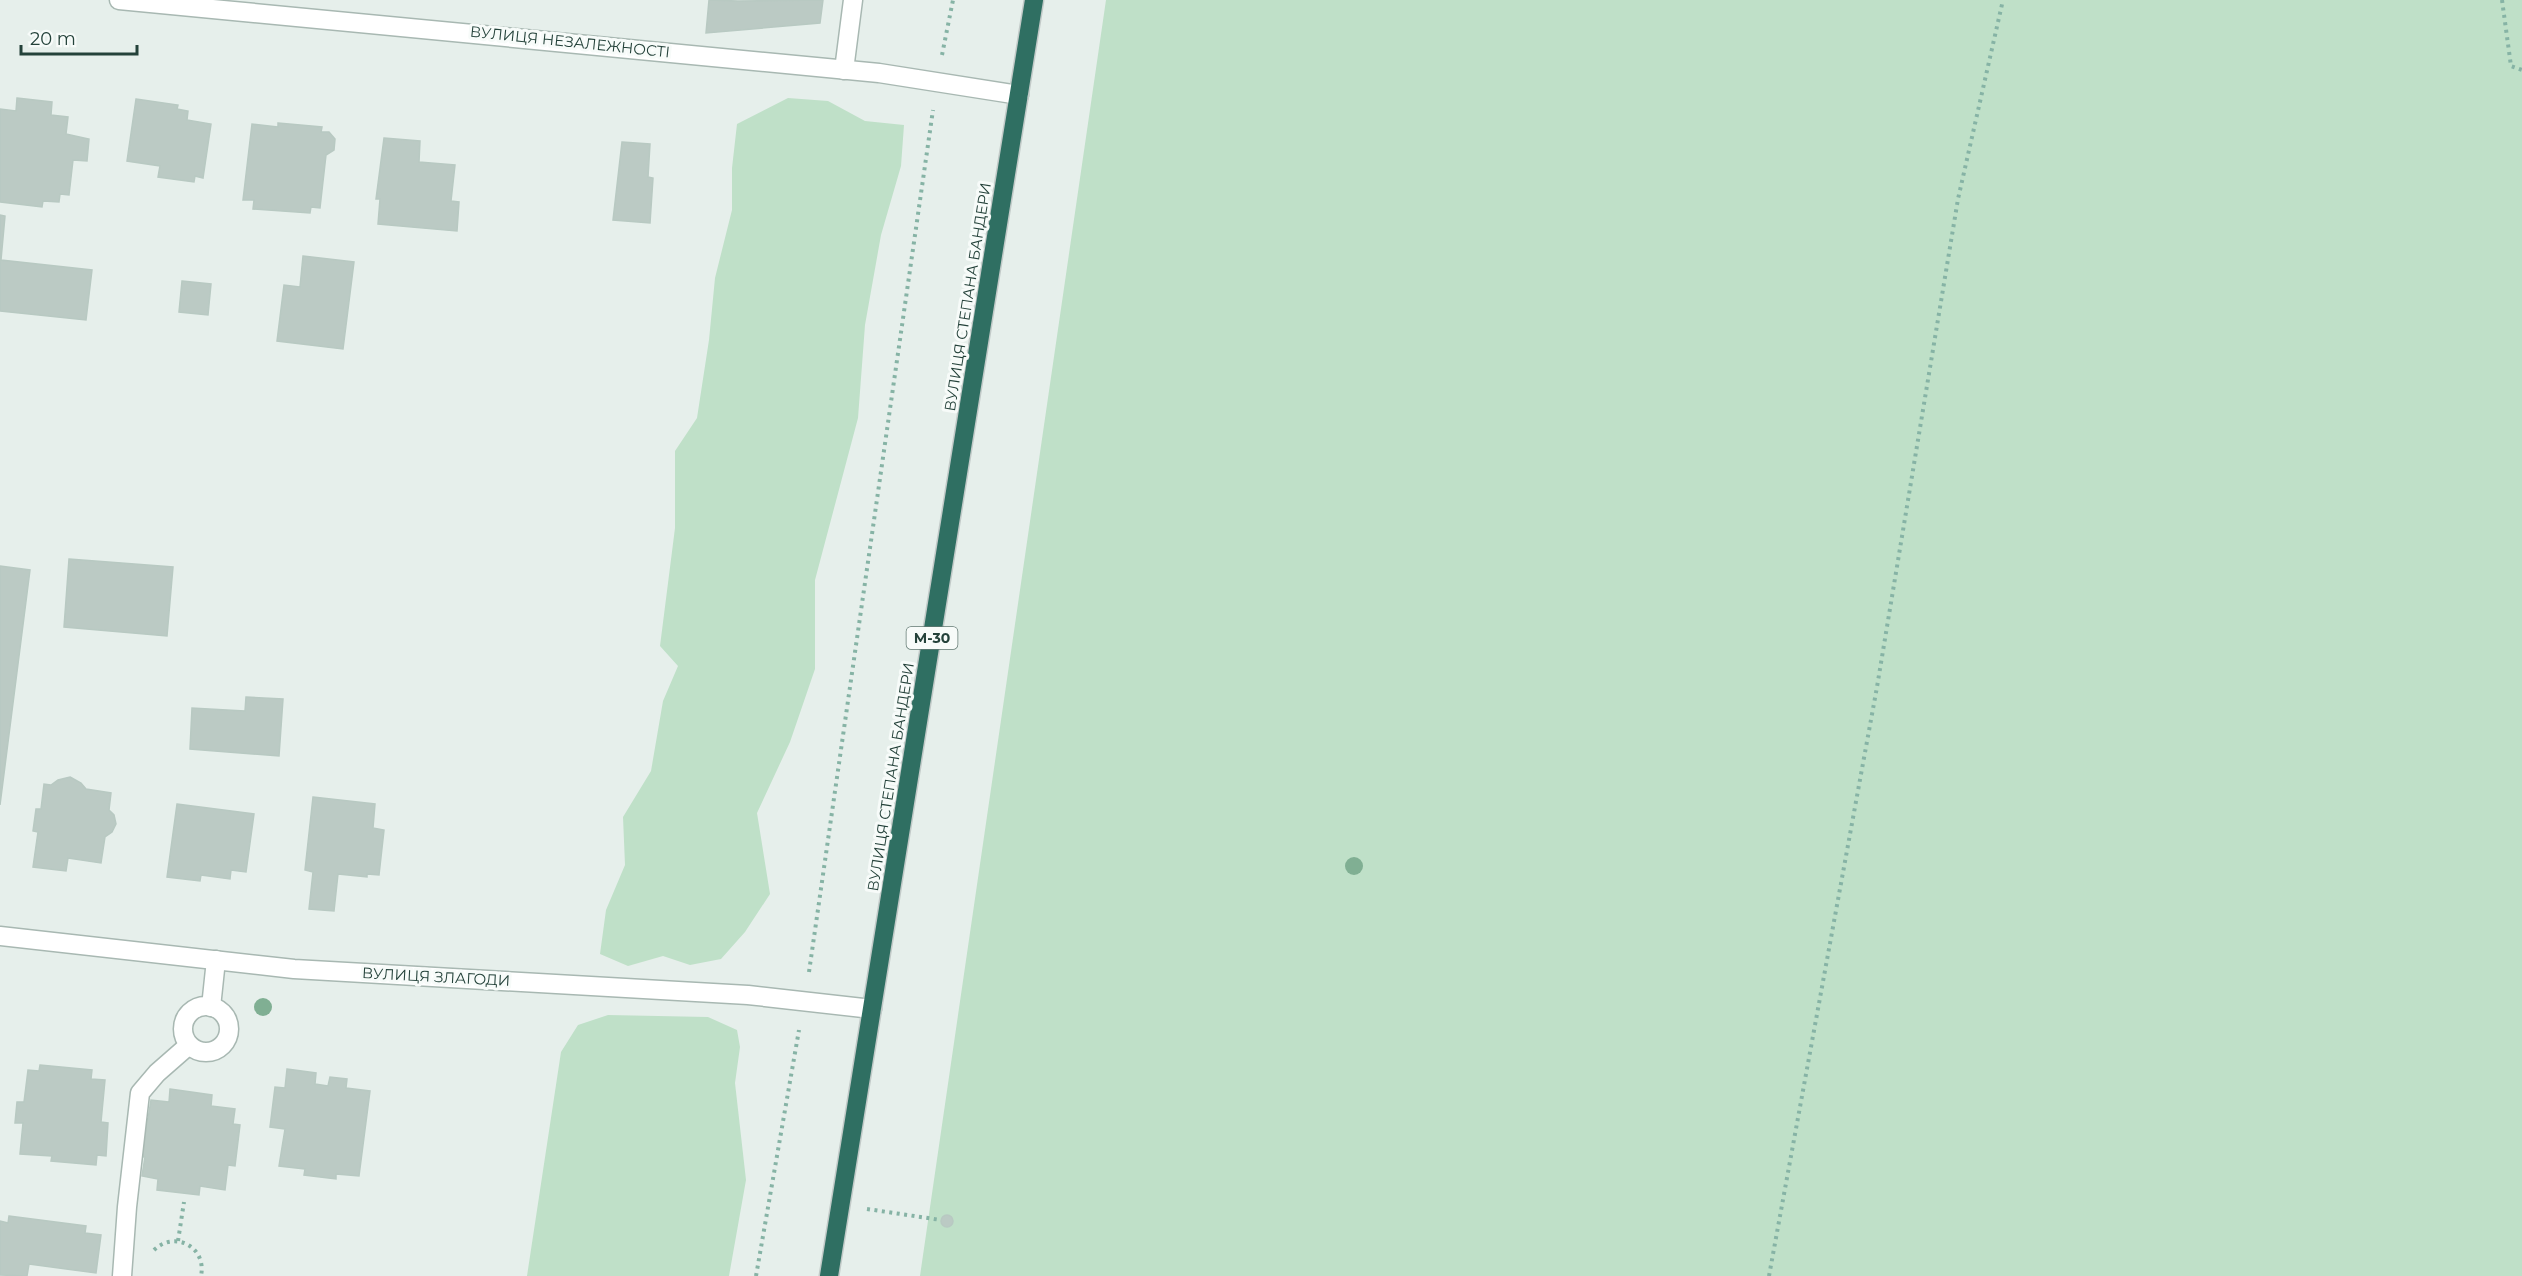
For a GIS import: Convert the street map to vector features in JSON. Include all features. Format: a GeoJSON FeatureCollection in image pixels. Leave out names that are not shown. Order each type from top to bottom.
{"type":"FeatureCollection","features":[{"type":"Feature","properties":{"kind":"highway","name":"ВУЛИЦЯ СТЕПАНА БАНДЕРИ"},"geometry":{"type":"LineString","coordinates":[[829,1276],[1034,0]]}},
{"type":"Feature","properties":{"kind":"street","name":"ВУЛИЦЯ НЕЗАЛЕЖНОСТІ"},"geometry":{"type":"LineString","coordinates":[[119,0],[844,70],[1019,95]]}},
{"type":"Feature","properties":{"kind":"street"},"geometry":{"type":"LineString","coordinates":[[844,70],[853,0]]}},
{"type":"Feature","properties":{"kind":"street","name":"ВУЛИЦЯ ЗЛАГОДИ"},"geometry":{"type":"LineString","coordinates":[[0,936],[294,969],[748,995],[872,1009]]}},
{"type":"Feature","properties":{"kind":"street"},"geometry":{"type":"LineString","coordinates":[[211,1007],[216,960]]}},
{"type":"Feature","properties":{"kind":"street"},"geometry":{"type":"LineString","coordinates":[[211,1007],[223,1013],[227,1020],[229,1034],[222,1047],[209,1053],[189,1045],[183,1032],[186,1018],[196,1008],[211,1007]]}},
{"type":"Feature","properties":{"kind":"street"},"geometry":{"type":"LineString","coordinates":[[122,1276],[140,1093],[157,1073],[189,1045]]}},
{"type":"Feature","properties":{"kind":"path"},"geometry":{"type":"LineString","coordinates":[[756,1276],[805,1001],[936,82],[953,0]]}},
{"type":"Feature","properties":{"kind":"path"},"geometry":{"type":"LineString","coordinates":[[1769,1276],[1877,687],[1958,199],[2003,0]]}},
{"type":"Feature","properties":{"kind":"path"},"geometry":{"type":"LineString","coordinates":[[2502,0],[2511,66],[2522,70]]}},
{"type":"Feature","properties":{"kind":"path"},"geometry":{"type":"LineString","coordinates":[[178,1241],[184,1202]]}},
{"type":"Feature","properties":{"kind":"path"},"geometry":{"type":"LineString","coordinates":[[841,1204],[941,1220]]}},
{"type":"Feature","properties":{"kind":"path"},"geometry":{"type":"LineString","coordinates":[[153,1252],[167,1242],[178,1241],[191,1246],[198,1253],[203,1269],[201,1276]]}},
{"type":"Feature","properties":{"kind":"green space"},"geometry":{"type":"Polygon","coordinates":[[[1106,0],[2522,0],[2522,1276],[920,1276],[1106,0]]]}},
{"type":"Feature","properties":{"kind":"green space"},"geometry":{"type":"Polygon","coordinates":[[[788,98],[828,101],[865,121],[904,125],[901,166],[881,235],[865,325],[858,418],[815,580],[815,669],[790,742],[757,813],[770,894],[745,932],[721,959],[690,965],[663,956],[628,966],[600,954],[606,910],[625,865],[623,817],[651,771],[663,701],[678,666],[660,646],[675,528],[675,451],[697,418],[709,340],[715,278],[732,210],[732,168],[737,124],[788,98]]]}},
{"type":"Feature","properties":{"kind":"green space"},"geometry":{"type":"Polygon","coordinates":[[[608,1015],[708,1017],[737,1030],[740,1047],[735,1083],[746,1180],[729,1276],[527,1276],[561,1052],[578,1025],[608,1015]]]}},
{"type":"Feature","properties":{"kind":"building"},"geometry":{"type":"Polygon","coordinates":[[[709,0],[823,0],[820,23],[706,33],[709,0]]]}},
{"type":"Feature","properties":{"kind":"building"},"geometry":{"type":"Polygon","coordinates":[[[17,98],[52,102],[51,115],[68,117],[66,134],[89,139],[87,161],[73,160],[69,195],[60,194],[59,202],[43,201],[42,207],[0,202],[0,109],[16,111],[17,98]]]}},
{"type":"Feature","properties":{"kind":"building"},"geometry":{"type":"Polygon","coordinates":[[[136,99],[178,105],[177,109],[188,111],[187,120],[211,124],[203,178],[195,176],[194,182],[158,177],[160,166],[127,161],[136,99]]]}},
{"type":"Feature","properties":{"kind":"building"},"geometry":{"type":"Polygon","coordinates":[[[278,123],[322,127],[321,132],[329,132],[335,139],[334,150],[326,155],[320,208],[311,207],[310,213],[253,209],[254,200],[243,200],[252,124],[278,127],[278,123]]]}},
{"type":"Feature","properties":{"kind":"building"},"geometry":{"type":"Polygon","coordinates":[[[384,138],[420,141],[419,162],[455,165],[451,201],[459,202],[457,231],[378,224],[380,199],[376,199],[384,138]]]}},
{"type":"Feature","properties":{"kind":"building"},"geometry":{"type":"Polygon","coordinates":[[[622,142],[650,144],[648,177],[653,178],[650,223],[613,220],[622,142]]]}},
{"type":"Feature","properties":{"kind":"building"},"geometry":{"type":"Polygon","coordinates":[[[0,215],[5,216],[1,260],[92,270],[86,320],[0,311],[0,215]]]}},
{"type":"Feature","properties":{"kind":"building"},"geometry":{"type":"Polygon","coordinates":[[[303,256],[354,262],[343,349],[277,341],[284,285],[300,287],[303,256]]]}},
{"type":"Feature","properties":{"kind":"building"},"geometry":{"type":"Polygon","coordinates":[[[182,281],[211,284],[208,315],[179,312],[182,281]]]}},
{"type":"Feature","properties":{"kind":"building"},"geometry":{"type":"Polygon","coordinates":[[[69,559],[173,567],[167,636],[64,627],[69,559]]]}},
{"type":"Feature","properties":{"kind":"building"},"geometry":{"type":"Polygon","coordinates":[[[0,566],[30,570],[0,805],[0,566]]]}},
{"type":"Feature","properties":{"kind":"building"},"geometry":{"type":"Polygon","coordinates":[[[246,697],[283,699],[279,756],[190,749],[192,708],[245,711],[246,697]]]}},
{"type":"Feature","properties":{"kind":"building"},"geometry":{"type":"Polygon","coordinates":[[[70,777],[86,789],[111,793],[109,810],[114,815],[116,824],[112,832],[105,837],[101,863],[68,858],[66,871],[33,867],[38,832],[33,831],[36,809],[41,809],[44,784],[51,785],[58,780],[70,777]]]}},
{"type":"Feature","properties":{"kind":"building"},"geometry":{"type":"Polygon","coordinates":[[[313,797],[375,804],[373,828],[384,830],[379,875],[367,874],[367,877],[338,874],[334,911],[309,909],[313,872],[305,870],[313,797]]]}},
{"type":"Feature","properties":{"kind":"building"},"geometry":{"type":"Polygon","coordinates":[[[177,804],[254,814],[246,872],[231,870],[230,879],[201,875],[200,881],[167,877],[177,804]]]}},
{"type":"Feature","properties":{"kind":"building"},"geometry":{"type":"Polygon","coordinates":[[[40,1065],[92,1070],[91,1079],[105,1080],[101,1122],[108,1123],[106,1156],[97,1155],[96,1165],[51,1161],[52,1156],[20,1154],[23,1123],[15,1123],[17,1102],[24,1102],[28,1070],[39,1071],[40,1065]]]}},
{"type":"Feature","properties":{"kind":"building"},"geometry":{"type":"Polygon","coordinates":[[[287,1069],[316,1073],[315,1084],[328,1086],[330,1077],[347,1079],[346,1088],[370,1091],[359,1176],[336,1174],[336,1179],[304,1175],[305,1169],[279,1166],[285,1129],[270,1127],[275,1087],[285,1088],[287,1069]]]}},
{"type":"Feature","properties":{"kind":"building"},"geometry":{"type":"Polygon","coordinates":[[[170,1089],[212,1095],[211,1106],[235,1109],[233,1124],[240,1125],[235,1166],[228,1165],[225,1190],[200,1186],[199,1195],[157,1190],[158,1179],[142,1176],[145,1157],[134,1156],[139,1117],[148,1119],[151,1100],[169,1102],[170,1089]]]}},
{"type":"Feature","properties":{"kind":"building"},"geometry":{"type":"Polygon","coordinates":[[[949,1215],[953,1221],[949,1227],[945,1227],[941,1219],[949,1215]]]}},
{"type":"Feature","properties":{"kind":"building"},"geometry":{"type":"Polygon","coordinates":[[[9,1216],[86,1226],[85,1233],[101,1235],[96,1273],[29,1264],[27,1276],[0,1275],[0,1221],[8,1223],[9,1216]]]}}]}
